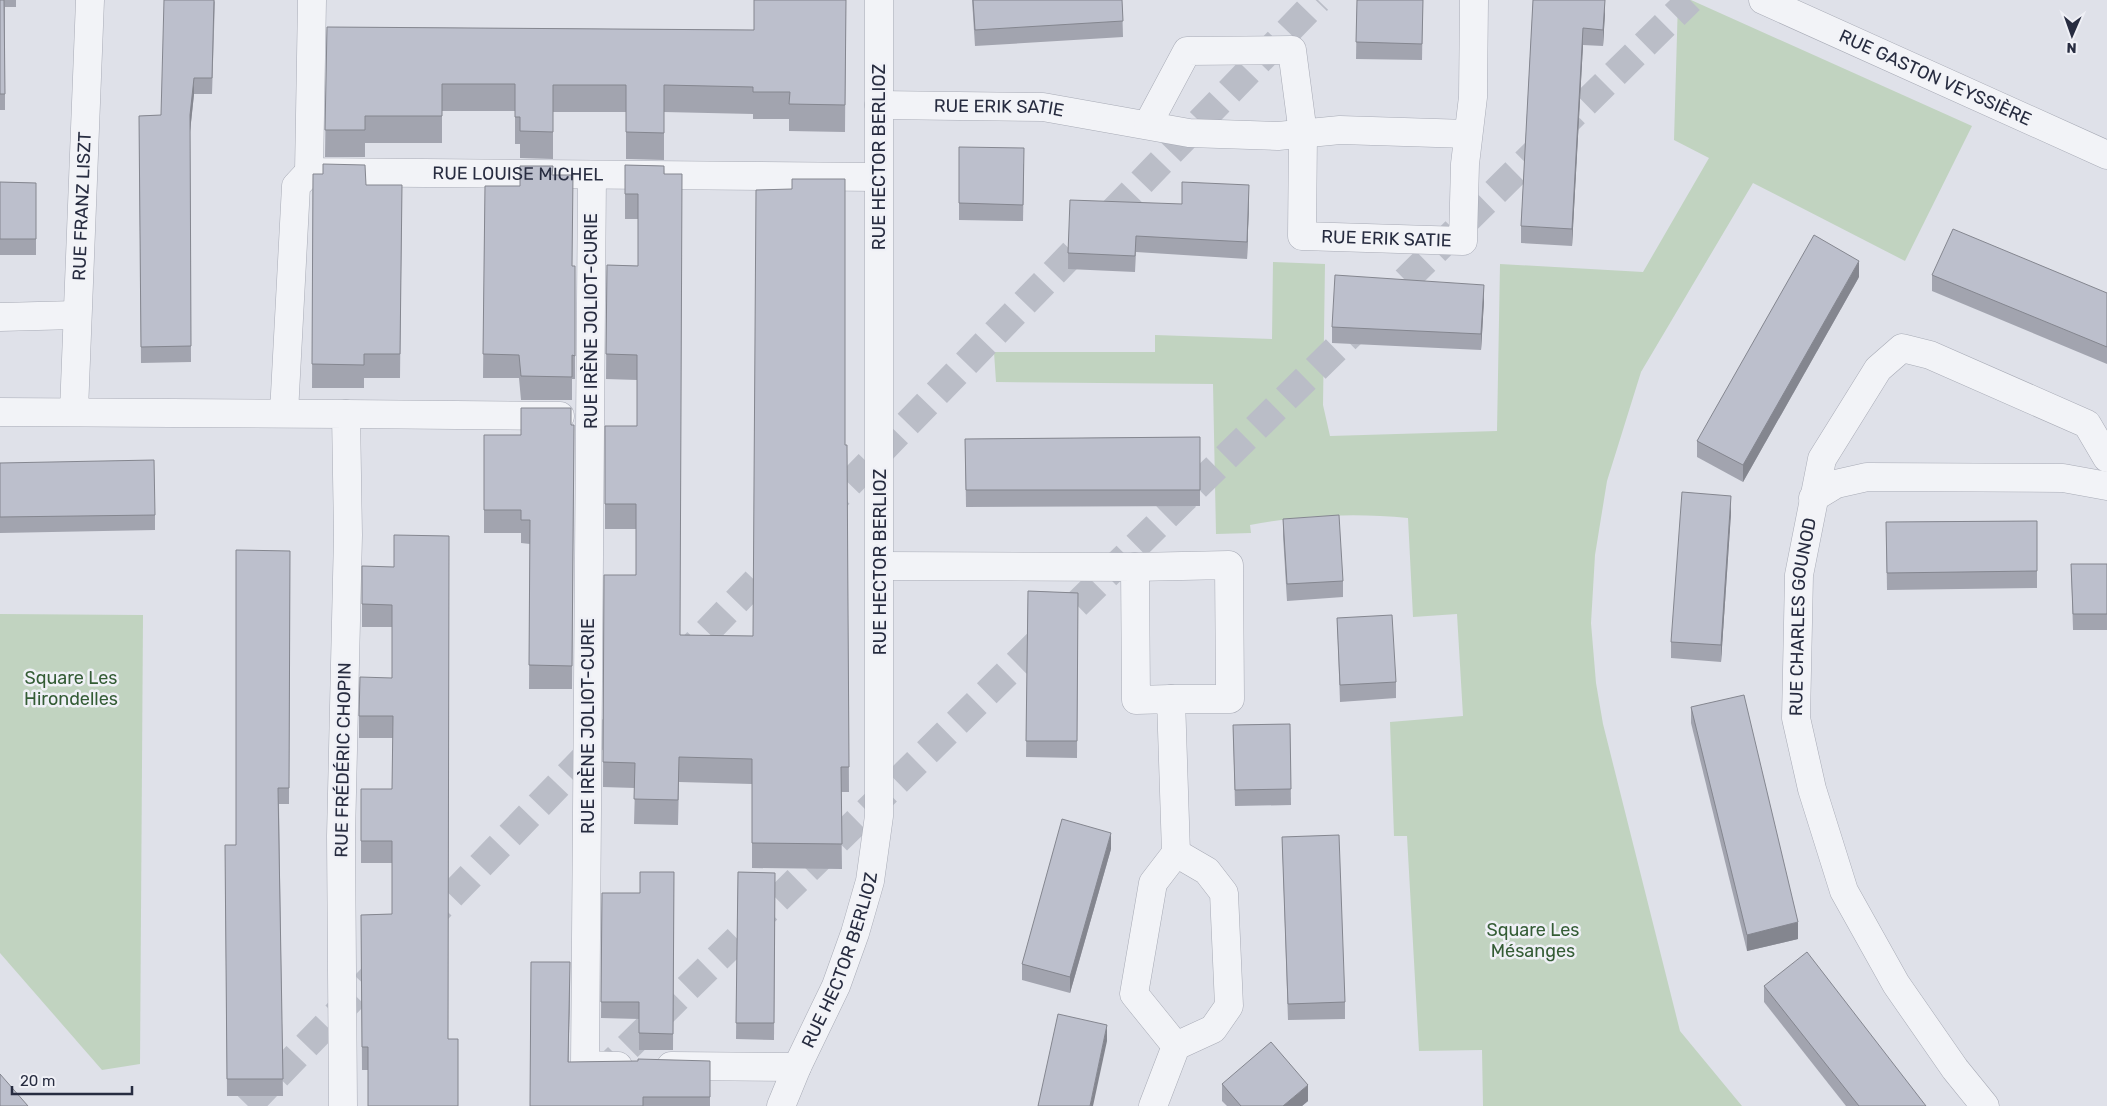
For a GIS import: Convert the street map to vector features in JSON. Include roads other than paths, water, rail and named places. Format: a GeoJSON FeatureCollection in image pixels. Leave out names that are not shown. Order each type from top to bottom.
{"type":"FeatureCollection","features":[{"type":"Feature","properties":{"kind":"street","name":"RUE FRANZ LISZT"},"geometry":{"type":"LineString","coordinates":[[74,411],[76,316],[90,0]]}},
{"type":"Feature","properties":{"kind":"street"},"geometry":{"type":"LineString","coordinates":[[284,413],[296,186],[309,172],[312,0]]}},
{"type":"Feature","properties":{"kind":"street","name":"RUE HECTOR BERLIOZ"},"geometry":{"type":"LineString","coordinates":[[782,1106],[797,1067],[836,986],[856,933],[870,881],[879,816],[878,0]]}},
{"type":"Feature","properties":{"kind":"street","name":"RUE ERIK SATIE"},"geometry":{"type":"LineString","coordinates":[[1148,124],[1187,51],[1292,50],[1303,134],[1302,236],[1464,241],[1465,164],[1473,97],[1474,0]]}},
{"type":"Feature","properties":{"kind":"street","name":"RUE GASTON VEYSSIÈRE"},"geometry":{"type":"LineString","coordinates":[[1763,0],[2107,155]]}},
{"type":"Feature","properties":{"kind":"street","name":"RUE ERIK SATIE"},"geometry":{"type":"LineString","coordinates":[[879,105],[1043,107],[1148,124],[1189,133],[1278,136],[1340,130],[1468,134]]}},
{"type":"Feature","properties":{"kind":"street","name":"RUE LOUISE MICHEL"},"geometry":{"type":"LineString","coordinates":[[309,172],[878,177]]}},
{"type":"Feature","properties":{"kind":"street","name":"RUE IRÈNE JOLIOT-CURIE"},"geometry":{"type":"LineString","coordinates":[[592,175],[585,1065],[797,1067]]}},
{"type":"Feature","properties":{"kind":"street"},"geometry":{"type":"LineString","coordinates":[[0,316],[76,316]]}},
{"type":"Feature","properties":{"kind":"street","name":"RUE CHARLES GOUNOD"},"geometry":{"type":"LineString","coordinates":[[1985,1106],[1955,1069],[1896,984],[1844,891],[1812,789],[1796,718],[1798,574],[1822,459],[1878,369],[1902,348],[1930,355],[2087,424],[2107,458]]}},
{"type":"Feature","properties":{"kind":"street"},"geometry":{"type":"LineString","coordinates":[[0,412],[74,411],[590,416]]}},
{"type":"Feature","properties":{"kind":"street","name":"RUE FRÉDÉRIC CHOPIN"},"geometry":{"type":"LineString","coordinates":[[343,1106],[341,836],[348,534],[346,414]]}},
{"type":"Feature","properties":{"kind":"street"},"geometry":{"type":"LineString","coordinates":[[1813,498],[1836,484],[1867,477],[2063,478],[2107,486]]}},
{"type":"Feature","properties":{"kind":"street"},"geometry":{"type":"LineString","coordinates":[[880,566],[1135,567],[1229,565],[1230,699],[1136,700],[1135,567]]}},
{"type":"Feature","properties":{"kind":"street"},"geometry":{"type":"LineString","coordinates":[[1172,699],[1176,854],[1153,884],[1134,994],[1176,1046]]}},
{"type":"Feature","properties":{"kind":"street"},"geometry":{"type":"LineString","coordinates":[[1153,1106],[1176,1046],[1213,1029],[1229,1006],[1224,893],[1207,871],[1176,854]]}},
{"type":"Feature","properties":{"kind":"tunnel"},"geometry":{"type":"LineString","coordinates":[[820,514],[1318,0]]}},
{"type":"Feature","properties":{"kind":"tunnel"},"geometry":{"type":"LineString","coordinates":[[568,1106],[1690,0]]}},
{"type":"Feature","properties":{"kind":"tunnel"},"geometry":{"type":"LineString","coordinates":[[678,662],[780,556]]}},
{"type":"Feature","properties":{"kind":"tunnel"},"geometry":{"type":"LineString","coordinates":[[422,926],[629,712]]}},
{"type":"Feature","properties":{"kind":"tunnel"},"geometry":{"type":"LineString","coordinates":[[248,1106],[387,962]]}},
{"type":"Feature","properties":{"kind":"park label","name":"Square Les Hirondelles"},"geometry":{"type":"Point","coordinates":[71,688]}},
{"type":"Feature","properties":{"kind":"park label","name":"Square Les Mésanges"},"geometry":{"type":"Point","coordinates":[1533,940]}}]}
